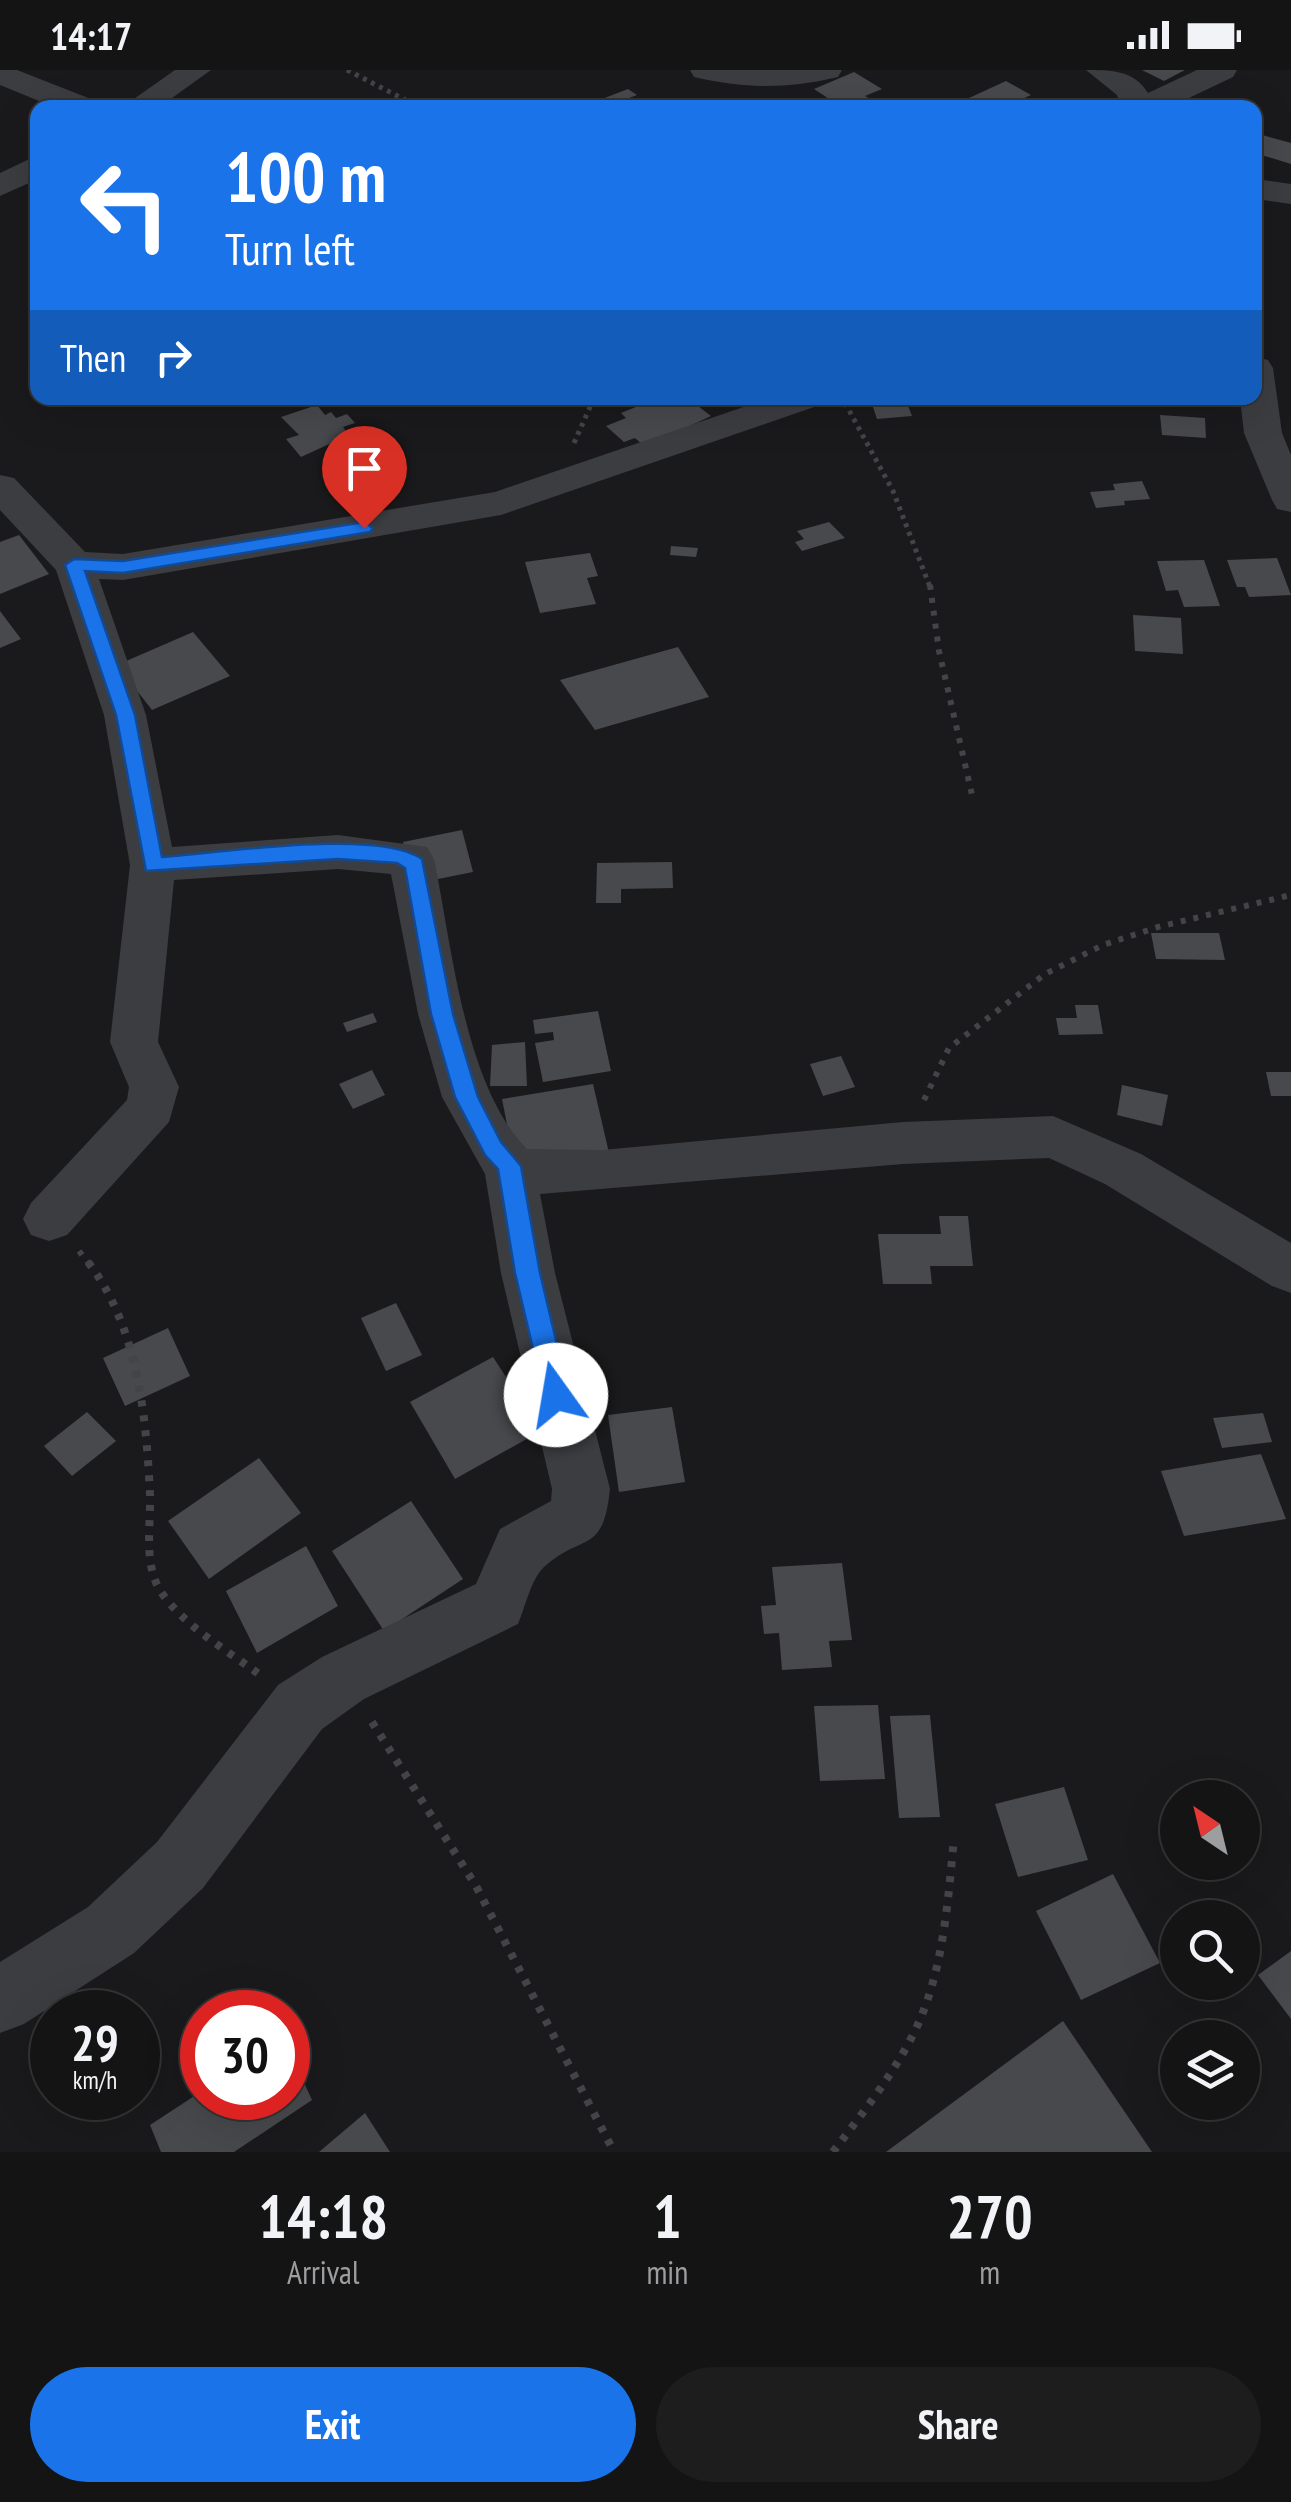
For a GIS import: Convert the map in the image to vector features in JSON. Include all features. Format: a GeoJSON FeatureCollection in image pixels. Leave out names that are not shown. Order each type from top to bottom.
{"type":"FeatureCollection","features":[{"type":"Feature","properties":{"kind":"street"},"geometry":{"type":"LineString","coordinates":[[149,100],[196,70]]}},
{"type":"Feature","properties":{"kind":"street"},"geometry":{"type":"LineString","coordinates":[[705,70],[753,80],[792,79],[827,70]]}},
{"type":"Feature","properties":{"kind":"street"},"geometry":{"type":"LineString","coordinates":[[1101,70],[1144,100],[1222,70]]}},
{"type":"Feature","properties":{"kind":"street"},"geometry":{"type":"LineString","coordinates":[[0,74],[65,100]]}},
{"type":"Feature","properties":{"kind":"street"},"geometry":{"type":"LineString","coordinates":[[0,186],[30,169]]}},
{"type":"Feature","properties":{"kind":"street"},"geometry":{"type":"LineString","coordinates":[[1262,189],[1291,194]]}},
{"type":"Feature","properties":{"kind":"street"},"geometry":{"type":"LineString","coordinates":[[1268,385],[1263,433],[1291,500]]}},
{"type":"Feature","properties":{"kind":"street"},"geometry":{"type":"LineString","coordinates":[[74,565],[123,567],[501,503],[784,405]]}},
{"type":"Feature","properties":{"kind":"street"},"geometry":{"type":"LineString","coordinates":[[0,487],[74,565],[125,715],[153,865],[134,1042],[141,1066],[154,1087],[151,1108],[49,1219]]}},
{"type":"Feature","properties":{"kind":"street"},"geometry":{"type":"LineString","coordinates":[[0,2000],[111,1930],[180,1865],[322,1692],[497,1604],[521,1550],[578,1516],[582,1490],[528,1273],[509,1166],[493,1148],[466,1097],[442,1014],[410,859],[338,852],[153,865]]}},
{"type":"Feature","properties":{"kind":"street"},"geometry":{"type":"LineString","coordinates":[[509,1166],[533,1173],[602,1171],[903,1142],[1014,1135],[1053,1137],[1083,1146],[1291,1270]]}},
{"type":"Feature","properties":{"kind":"path"},"geometry":{"type":"LineString","coordinates":[[347,70],[406,100]]}},
{"type":"Feature","properties":{"kind":"path"},"geometry":{"type":"LineString","coordinates":[[846,405],[893,491],[900,521],[928,574],[936,607],[939,651],[973,799]]}},
{"type":"Feature","properties":{"kind":"path"},"geometry":{"type":"LineString","coordinates":[[903,1142],[949,1048],[1045,974],[1102,945],[1158,927],[1291,895]]}},
{"type":"Feature","properties":{"kind":"path"},"geometry":{"type":"LineString","coordinates":[[49,1219],[97,1270],[134,1366],[146,1428],[152,1563],[159,1588],[190,1619],[322,1692],[476,1886],[614,2152]]}},
{"type":"Feature","properties":{"kind":"path"},"geometry":{"type":"LineString","coordinates":[[833,2152],[894,2066],[927,2003],[944,1934],[954,1838]]}},
{"type":"Feature","properties":{"kind":"building"},"geometry":{"type":"Polygon","coordinates":[[[1142,70],[1185,70],[1164,81],[1142,70]]]}},
{"type":"Feature","properties":{"kind":"building"},"geometry":{"type":"Polygon","coordinates":[[[854,72],[882,89],[865,96],[872,100],[831,100],[814,89],[854,72]]]}},
{"type":"Feature","properties":{"kind":"building"},"geometry":{"type":"Polygon","coordinates":[[[1006,81],[1031,95],[1020,100],[969,98],[1006,81]]]}},
{"type":"Feature","properties":{"kind":"building"},"geometry":{"type":"Polygon","coordinates":[[[628,89],[637,95],[624,100],[602,99],[628,89]]]}},
{"type":"Feature","properties":{"kind":"building"},"geometry":{"type":"Polygon","coordinates":[[[1262,135],[1291,143],[1291,164],[1262,155],[1262,135]]]}},
{"type":"Feature","properties":{"kind":"building"},"geometry":{"type":"Polygon","coordinates":[[[317,405],[325,415],[331,412],[336,418],[347,414],[355,423],[343,427],[349,435],[301,457],[286,439],[299,435],[281,417],[317,405]]]}},
{"type":"Feature","properties":{"kind":"building"},"geometry":{"type":"Polygon","coordinates":[[[641,405],[697,405],[711,416],[645,447],[635,438],[624,442],[606,426],[626,418],[621,413],[641,405]]]}},
{"type":"Feature","properties":{"kind":"building"},"geometry":{"type":"Polygon","coordinates":[[[872,405],[908,405],[912,416],[877,419],[872,405]]]}},
{"type":"Feature","properties":{"kind":"building"},"geometry":{"type":"Polygon","coordinates":[[[1160,415],[1205,418],[1206,438],[1162,435],[1160,415]]]}},
{"type":"Feature","properties":{"kind":"building"},"geometry":{"type":"Polygon","coordinates":[[[1142,481],[1150,499],[1096,508],[1090,492],[1115,490],[1113,484],[1142,481]]]}},
{"type":"Feature","properties":{"kind":"building"},"geometry":{"type":"Polygon","coordinates":[[[829,522],[845,538],[802,551],[795,542],[804,539],[797,531],[829,522]]]}},
{"type":"Feature","properties":{"kind":"building"},"geometry":{"type":"Polygon","coordinates":[[[19,535],[49,574],[0,594],[0,542],[19,535]]]}},
{"type":"Feature","properties":{"kind":"building"},"geometry":{"type":"Polygon","coordinates":[[[671,546],[698,548],[696,557],[670,555],[671,546]]]}},
{"type":"Feature","properties":{"kind":"building"},"geometry":{"type":"Polygon","coordinates":[[[590,553],[598,576],[587,578],[596,604],[540,613],[525,562],[590,553]]]}},
{"type":"Feature","properties":{"kind":"building"},"geometry":{"type":"Polygon","coordinates":[[[1277,558],[1291,595],[1249,597],[1245,587],[1237,587],[1227,560],[1277,558]]]}},
{"type":"Feature","properties":{"kind":"building"},"geometry":{"type":"Polygon","coordinates":[[[1204,560],[1220,606],[1184,607],[1178,590],[1166,591],[1157,561],[1204,560]]]}},
{"type":"Feature","properties":{"kind":"building"},"geometry":{"type":"Polygon","coordinates":[[[0,611],[21,639],[0,648],[0,611]]]}},
{"type":"Feature","properties":{"kind":"building"},"geometry":{"type":"Polygon","coordinates":[[[1133,615],[1181,618],[1183,654],[1135,651],[1133,615]]]}},
{"type":"Feature","properties":{"kind":"building"},"geometry":{"type":"Polygon","coordinates":[[[193,632],[230,676],[152,710],[117,665],[193,632]]]}},
{"type":"Feature","properties":{"kind":"building"},"geometry":{"type":"Polygon","coordinates":[[[678,647],[709,697],[595,730],[560,680],[678,647]]]}},
{"type":"Feature","properties":{"kind":"building"},"geometry":{"type":"Polygon","coordinates":[[[462,830],[473,872],[413,884],[403,842],[462,830]]]}},
{"type":"Feature","properties":{"kind":"building"},"geometry":{"type":"Polygon","coordinates":[[[672,862],[673,888],[621,889],[621,903],[596,903],[597,863],[672,862]]]}},
{"type":"Feature","properties":{"kind":"building"},"geometry":{"type":"Polygon","coordinates":[[[1151,933],[1219,933],[1225,960],[1156,959],[1151,933]]]}},
{"type":"Feature","properties":{"kind":"building"},"geometry":{"type":"Polygon","coordinates":[[[1075,1005],[1098,1005],[1103,1034],[1059,1035],[1056,1018],[1077,1018],[1075,1005]]]}},
{"type":"Feature","properties":{"kind":"building"},"geometry":{"type":"Polygon","coordinates":[[[598,1011],[611,1071],[543,1082],[535,1043],[554,1040],[553,1032],[535,1034],[533,1020],[598,1011]]]}},
{"type":"Feature","properties":{"kind":"building"},"geometry":{"type":"Polygon","coordinates":[[[373,1013],[377,1022],[347,1032],[343,1023],[373,1013]]]}},
{"type":"Feature","properties":{"kind":"building"},"geometry":{"type":"Polygon","coordinates":[[[525,1042],[527,1086],[490,1086],[492,1045],[525,1042]]]}},
{"type":"Feature","properties":{"kind":"building"},"geometry":{"type":"Polygon","coordinates":[[[841,1056],[855,1087],[823,1096],[810,1064],[841,1056]]]}},
{"type":"Feature","properties":{"kind":"building"},"geometry":{"type":"Polygon","coordinates":[[[372,1070],[385,1095],[353,1109],[339,1084],[372,1070]]]}},
{"type":"Feature","properties":{"kind":"building"},"geometry":{"type":"Polygon","coordinates":[[[1266,1072],[1291,1072],[1291,1096],[1271,1096],[1266,1072]]]}},
{"type":"Feature","properties":{"kind":"building"},"geometry":{"type":"Polygon","coordinates":[[[593,1084],[609,1153],[516,1170],[502,1099],[593,1084]]]}},
{"type":"Feature","properties":{"kind":"building"},"geometry":{"type":"Polygon","coordinates":[[[1122,1085],[1168,1095],[1162,1126],[1117,1115],[1122,1085]]]}},
{"type":"Feature","properties":{"kind":"building"},"geometry":{"type":"Polygon","coordinates":[[[939,1216],[968,1216],[973,1266],[930,1266],[932,1284],[883,1284],[878,1234],[941,1234],[939,1216]]]}},
{"type":"Feature","properties":{"kind":"building"},"geometry":{"type":"Polygon","coordinates":[[[396,1303],[422,1355],[386,1371],[361,1318],[396,1303]]]}},
{"type":"Feature","properties":{"kind":"building"},"geometry":{"type":"Polygon","coordinates":[[[168,1328],[190,1376],[125,1406],[103,1358],[168,1328]]]}},
{"type":"Feature","properties":{"kind":"building"},"geometry":{"type":"Polygon","coordinates":[[[493,1357],[541,1431],[455,1479],[410,1402],[493,1357]]]}},
{"type":"Feature","properties":{"kind":"building"},"geometry":{"type":"Polygon","coordinates":[[[672,1407],[685,1482],[619,1492],[608,1415],[672,1407]]]}},
{"type":"Feature","properties":{"kind":"building"},"geometry":{"type":"Polygon","coordinates":[[[87,1412],[116,1441],[72,1476],[44,1446],[87,1412]]]}},
{"type":"Feature","properties":{"kind":"building"},"geometry":{"type":"Polygon","coordinates":[[[1263,1413],[1272,1442],[1222,1448],[1213,1418],[1263,1413]]]}},
{"type":"Feature","properties":{"kind":"building"},"geometry":{"type":"Polygon","coordinates":[[[1261,1454],[1286,1519],[1184,1536],[1161,1471],[1261,1454]]]}},
{"type":"Feature","properties":{"kind":"building"},"geometry":{"type":"Polygon","coordinates":[[[259,1458],[301,1513],[209,1579],[168,1521],[259,1458]]]}},
{"type":"Feature","properties":{"kind":"building"},"geometry":{"type":"Polygon","coordinates":[[[411,1501],[463,1579],[384,1631],[332,1551],[411,1501]]]}},
{"type":"Feature","properties":{"kind":"building"},"geometry":{"type":"Polygon","coordinates":[[[306,1546],[338,1606],[257,1653],[226,1591],[306,1546]]]}},
{"type":"Feature","properties":{"kind":"building"},"geometry":{"type":"Polygon","coordinates":[[[842,1563],[852,1640],[829,1641],[832,1667],[782,1670],[779,1633],[764,1634],[761,1606],[776,1605],[772,1567],[842,1563]]]}},
{"type":"Feature","properties":{"kind":"building"},"geometry":{"type":"Polygon","coordinates":[[[878,1705],[885,1779],[820,1781],[814,1706],[878,1705]]]}},
{"type":"Feature","properties":{"kind":"building"},"geometry":{"type":"Polygon","coordinates":[[[930,1715],[940,1817],[899,1818],[890,1716],[930,1715]]]}},
{"type":"Feature","properties":{"kind":"building"},"geometry":{"type":"Polygon","coordinates":[[[1064,1787],[1088,1860],[1018,1877],[995,1804],[1064,1787]]]}},
{"type":"Feature","properties":{"kind":"building"},"geometry":{"type":"Polygon","coordinates":[[[1113,1874],[1160,1963],[1081,2000],[1036,1911],[1113,1874]]]}},
{"type":"Feature","properties":{"kind":"building"},"geometry":{"type":"Polygon","coordinates":[[[1291,1951],[1291,2019],[1260,1978],[1260,1974],[1291,1951]]]}},
{"type":"Feature","properties":{"kind":"building"},"geometry":{"type":"Polygon","coordinates":[[[1063,2021],[1152,2152],[886,2152],[1063,2021]]]}},
{"type":"Feature","properties":{"kind":"building"},"geometry":{"type":"Polygon","coordinates":[[[180,2105],[180,2120],[282,2120],[234,2152],[161,2152],[150,2125],[180,2105]]]}},
{"type":"Feature","properties":{"kind":"building"},"geometry":{"type":"Polygon","coordinates":[[[365,2113],[390,2152],[319,2152],[365,2113]]]}},
{"type":"Feature","properties":{"kind":"route"},"geometry":{"type":"LineString","coordinates":[[364,528],[123,567],[74,565],[125,715],[153,865],[338,852],[402,855],[415,864],[423,930],[466,1097],[493,1148],[509,1166],[556,1395]]}}]}
